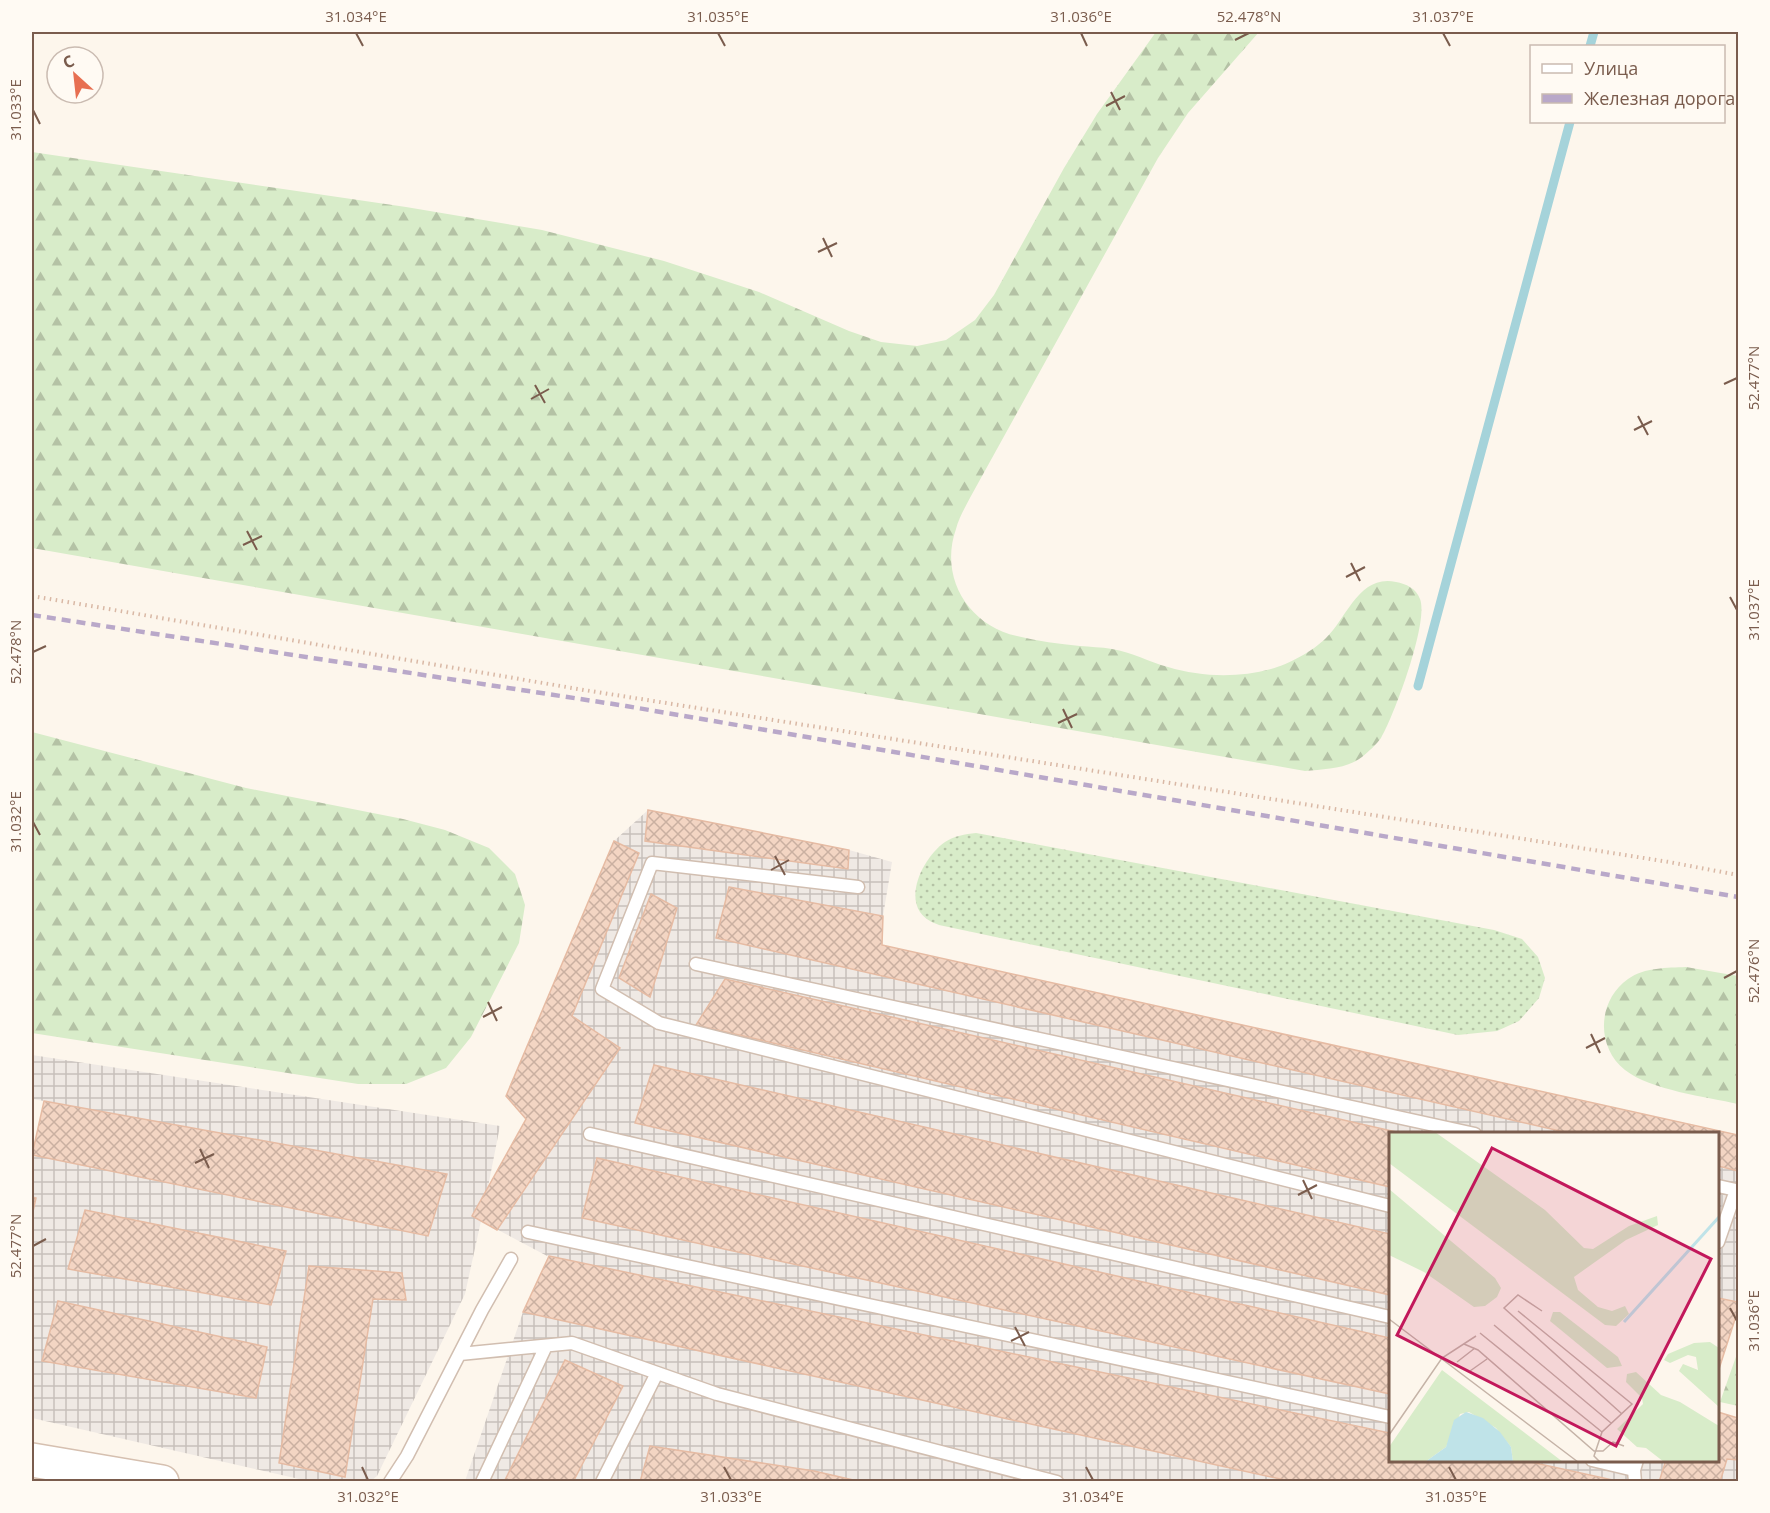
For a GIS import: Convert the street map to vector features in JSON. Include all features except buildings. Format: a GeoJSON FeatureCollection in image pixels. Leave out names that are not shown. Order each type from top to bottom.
{"type":"FeatureCollection","features":[{"type":"Feature","properties":{"kind":"street"},"geometry":{"type":"LineString","coordinates":[[32,1460],[162,1482]]}},
{"type":"Feature","properties":{"kind":"lane"},"geometry":{"type":"LineString","coordinates":[[858,887],[652,863],[602,989],[659,1023],[1389,1206]]}},
{"type":"Feature","properties":{"kind":"lane"},"geometry":{"type":"LineString","coordinates":[[696,964],[1466,1132]]}},
{"type":"Feature","properties":{"kind":"lane"},"geometry":{"type":"LineString","coordinates":[[590,1134],[1389,1317]]}},
{"type":"Feature","properties":{"kind":"lane"},"geometry":{"type":"LineString","coordinates":[[1719,1186],[1736,1190],[1719,1239]]}},
{"type":"Feature","properties":{"kind":"lane"},"geometry":{"type":"LineString","coordinates":[[528,1232],[1389,1417]]}},
{"type":"Feature","properties":{"kind":"lane"},"geometry":{"type":"LineString","coordinates":[[390,1482],[407,1456],[511,1259]]}},
{"type":"Feature","properties":{"kind":"lane"},"geometry":{"type":"LineString","coordinates":[[460,1354],[572,1343],[717,1394],[1058,1482]]}},
{"type":"Feature","properties":{"kind":"lane"},"geometry":{"type":"LineString","coordinates":[[482,1482],[546,1346]]}},
{"type":"Feature","properties":{"kind":"lane"},"geometry":{"type":"LineString","coordinates":[[602,1482],[657,1373]]}},
{"type":"Feature","properties":{"kind":"lane"},"geometry":{"type":"LineString","coordinates":[[1596,1462],[1635,1471]]}},
{"type":"Feature","properties":{"kind":"path"},"geometry":{"type":"LineString","coordinates":[[32,596],[584,690],[1133,776],[1738,875]]}},
{"type":"Feature","properties":{"kind":"shaded area"},"geometry":{"type":"Polygon","coordinates":[[[648,810],[849,850],[892,862],[883,916],[882,945],[1738,1135],[1738,1310],[1719,1369],[1719,1132],[1389,1132],[1389,1462],[1719,1462],[1719,1412],[1738,1418],[1738,1481],[465,1481],[523,1312],[549,1257],[481,1221],[465,1294],[377,1476],[371,1481],[308,1481],[32,1418],[32,1154],[44,1101],[32,1099],[32,1055],[500,1126],[488,1187],[526,1119],[506,1096],[614,841],[648,810]]]}},
{"type":"Feature","properties":{"kind":"green space"},"geometry":{"type":"Polygon","coordinates":[[[1156,32],[1259,32],[1188,113],[1158,158],[961,516],[952,547],[951,564],[955,581],[972,610],[984,621],[1000,630],[1041,641],[1119,650],[1181,670],[1219,675],[1258,672],[1293,660],[1326,638],[1355,600],[1372,585],[1383,581],[1407,585],[1416,592],[1420,599],[1421,611],[1420,627],[1409,669],[1381,738],[1356,761],[1335,768],[1305,771],[32,548],[32,152],[406,207],[542,230],[664,261],[759,292],[849,331],[881,342],[917,346],[946,340],[975,320],[994,295],[1064,168],[1097,114],[1156,32]]]}},
{"type":"Feature","properties":{"kind":"green space"},"geometry":{"type":"Polygon","coordinates":[[[32,732],[246,788],[403,819],[445,830],[489,848],[515,874],[525,905],[519,943],[471,1037],[446,1068],[406,1084],[358,1084],[32,1033],[32,732]]]}},
{"type":"Feature","properties":{"kind":"green space"},"geometry":{"type":"Polygon","coordinates":[[[976,833],[1494,930],[1522,939],[1538,957],[1545,978],[1539,998],[1519,1021],[1497,1031],[1458,1035],[933,923],[920,912],[916,903],[915,894],[920,874],[931,855],[945,842],[952,838],[976,833]]]}},
{"type":"Feature","properties":{"kind":"green space"},"geometry":{"type":"Polygon","coordinates":[[[1686,967],[1738,976],[1738,1104],[1679,1092],[1649,1083],[1625,1070],[1615,1060],[1609,1049],[1604,1023],[1606,1011],[1618,988],[1628,979],[1642,972],[1686,967]]]}},
{"type":"Feature","properties":{"kind":"green space"},"geometry":{"type":"Polygon","coordinates":[[[1738,1351],[1738,1406],[1720,1402],[1738,1351]]]}},
{"type":"Feature","properties":{"kind":"waterway"},"geometry":{"type":"LineString","coordinates":[[1590,45],[1594,32]]}},
{"type":"Feature","properties":{"kind":"waterway"},"geometry":{"type":"LineString","coordinates":[[1418,686],[1570,123]]}},
{"type":"Feature","properties":{"kind":"railway"},"geometry":{"type":"LineString","coordinates":[[32,615],[626,706],[1738,897]]}}]}
